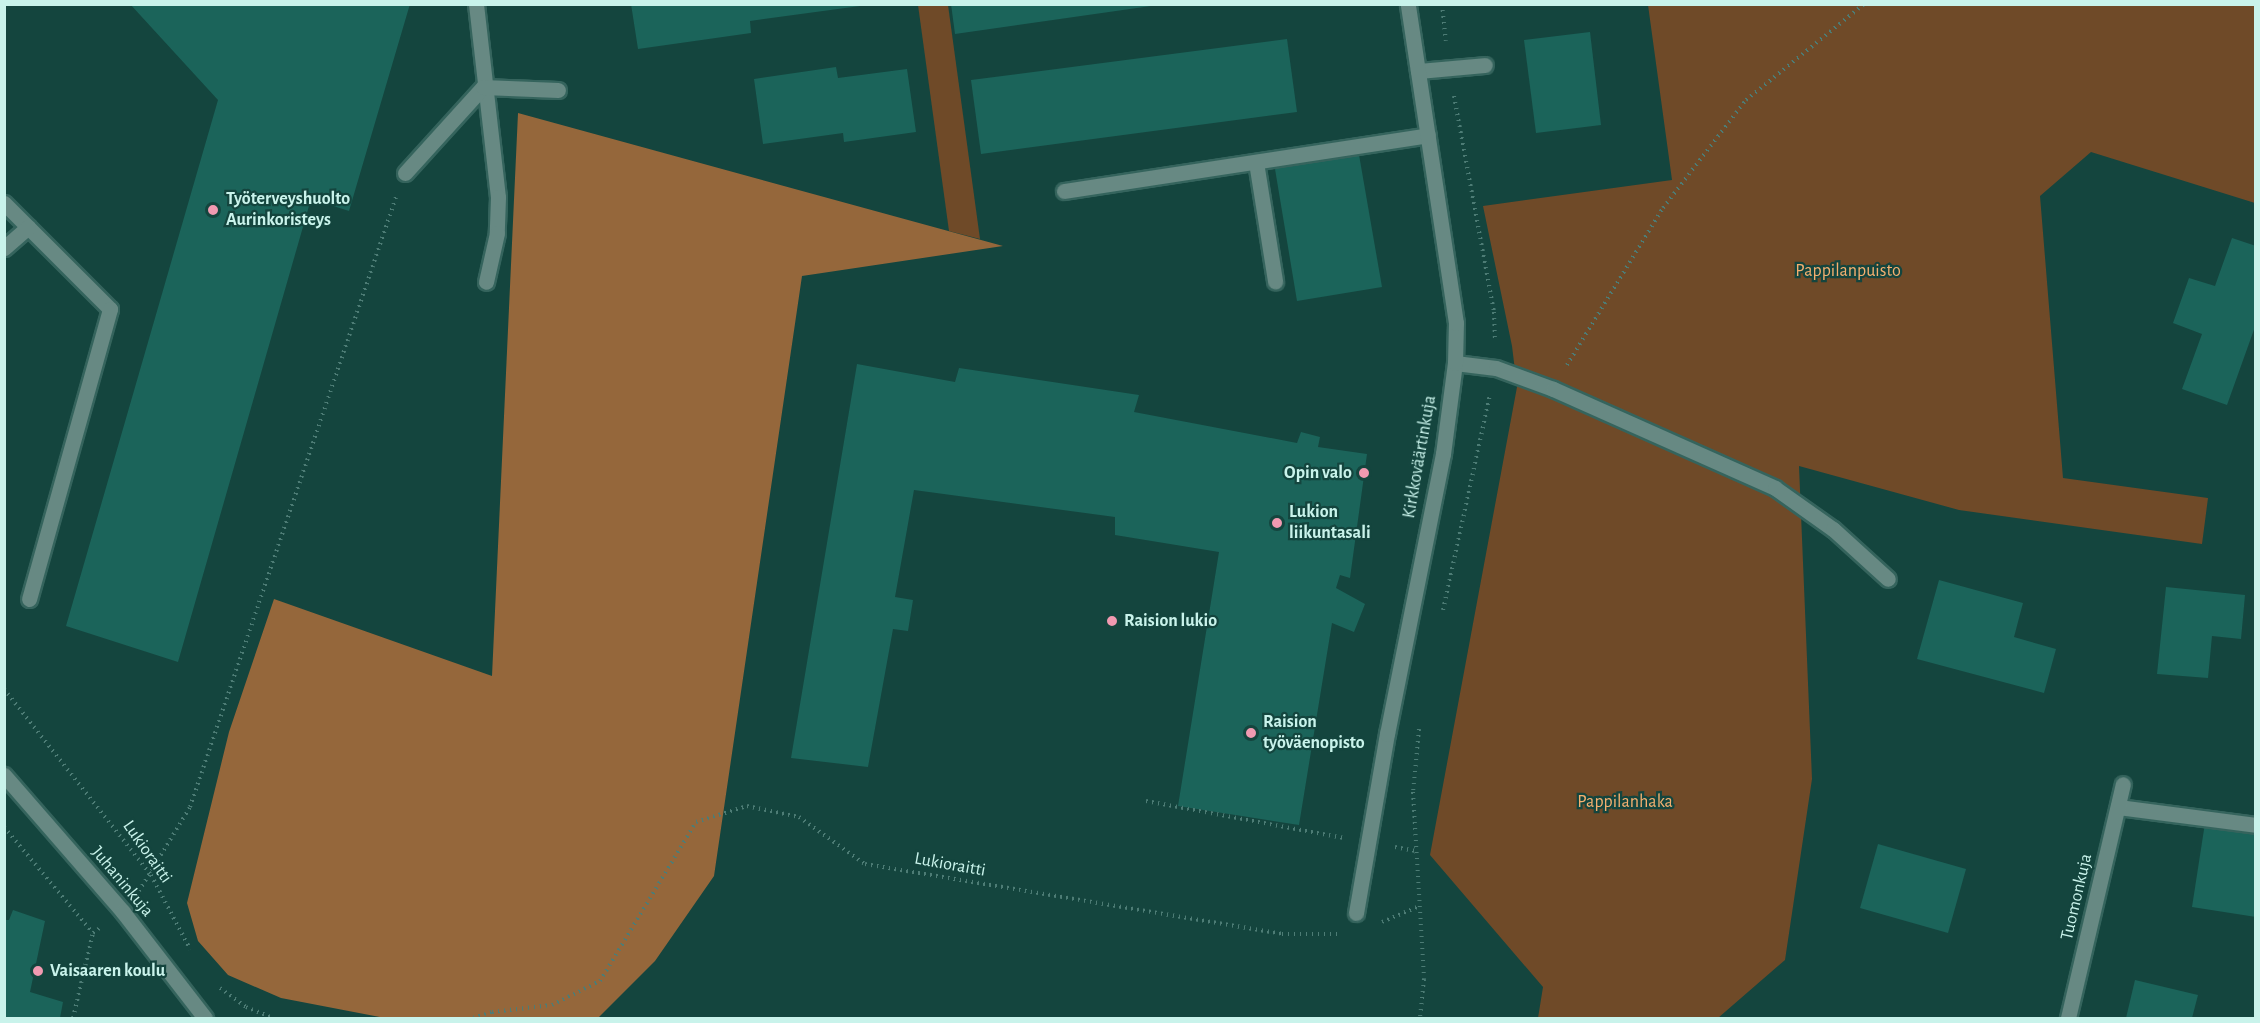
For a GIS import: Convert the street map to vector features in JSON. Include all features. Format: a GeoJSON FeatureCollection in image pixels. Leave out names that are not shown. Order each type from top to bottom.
{"type":"FeatureCollection","features":[{"type":"Feature","properties":{"kind":"street"},"geometry":{"type":"LineString","coordinates":[[476,4],[483,87],[498,197],[497,233],[486,282]]}},
{"type":"Feature","properties":{"kind":"street","name":"Kirkkoväärtinkuja"},"geometry":{"type":"LineString","coordinates":[[1356,913],[1443,454],[1455,363],[1456,323],[1408,4]]}},
{"type":"Feature","properties":{"kind":"street"},"geometry":{"type":"LineString","coordinates":[[1418,71],[1485,64]]}},
{"type":"Feature","properties":{"kind":"street"},"geometry":{"type":"LineString","coordinates":[[483,87],[558,90]]}},
{"type":"Feature","properties":{"kind":"street"},"geometry":{"type":"LineString","coordinates":[[405,173],[483,87]]}},
{"type":"Feature","properties":{"kind":"street"},"geometry":{"type":"LineString","coordinates":[[1064,191],[1428,135]]}},
{"type":"Feature","properties":{"kind":"street"},"geometry":{"type":"LineString","coordinates":[[1256,162],[1275,281]]}},
{"type":"Feature","properties":{"kind":"street"},"geometry":{"type":"LineString","coordinates":[[4,203],[110,309],[29,599]]}},
{"type":"Feature","properties":{"kind":"street"},"geometry":{"type":"LineString","coordinates":[[4,248],[28,227]]}},
{"type":"Feature","properties":{"kind":"street"},"geometry":{"type":"LineString","coordinates":[[1455,363],[1496,368],[1553,389],[1775,488],[1833,529],[1888,579]]}},
{"type":"Feature","properties":{"kind":"street","name":"Juhaninkuja"},"geometry":{"type":"LineString","coordinates":[[4,775],[123,912],[205,1018]]}},
{"type":"Feature","properties":{"kind":"street","name":"Tuomonkuja"},"geometry":{"type":"LineString","coordinates":[[2068,1018],[2123,784]]}},
{"type":"Feature","properties":{"kind":"street"},"geometry":{"type":"LineString","coordinates":[[2118,807],[2256,825]]}},
{"type":"Feature","properties":{"kind":"path"},"geometry":{"type":"LineString","coordinates":[[1553,389],[1663,208],[1746,100],[1864,4]]}},
{"type":"Feature","properties":{"kind":"path"},"geometry":{"type":"LineString","coordinates":[[73,1018],[93,933],[123,912],[150,875],[190,807],[405,173]]}},
{"type":"Feature","properties":{"kind":"path","name":"Lukioraitti"},"geometry":{"type":"LineString","coordinates":[[4,689],[150,875],[195,960]]}},
{"type":"Feature","properties":{"kind":"path"},"geometry":{"type":"LineString","coordinates":[[1146,801],[1416,851]]}},
{"type":"Feature","properties":{"kind":"path","name":"Lukioraitti"},"geometry":{"type":"LineString","coordinates":[[473,1018],[492,1012],[552,1005],[600,981],[696,822],[747,806],[799,818],[865,864],[1282,934],[1340,934]]}},
{"type":"Feature","properties":{"kind":"path"},"geometry":{"type":"LineString","coordinates":[[4,827],[93,933]]}},
{"type":"Feature","properties":{"kind":"path"},"geometry":{"type":"LineString","coordinates":[[1373,925],[1418,907],[1424,979],[1420,1018]]}},
{"type":"Feature","properties":{"kind":"path"},"geometry":{"type":"LineString","coordinates":[[216,985],[246,1007],[273,1018]]}},
{"type":"Feature","properties":{"kind":"green space"},"geometry":{"type":"Polygon","coordinates":[[[918,5],[948,5],[980,239],[949,231],[918,5]]]}},
{"type":"Feature","properties":{"kind":"green space"},"geometry":{"type":"Polygon","coordinates":[[[1648,5],[2255,5],[2255,203],[2091,152],[2040,196],[2063,478],[2208,498],[2202,544],[1959,510],[1799,466],[1812,779],[1785,960],[1718,1018],[1538,1018],[1543,987],[1430,855],[1517,387],[1512,346],[1483,206],[1672,180],[1648,5]]]}},
{"type":"Feature","properties":{"kind":"shaded area"},"geometry":{"type":"Polygon","coordinates":[[[518,113],[1003,246],[802,276],[714,876],[655,961],[598,1018],[385,1018],[281,998],[228,975],[198,941],[187,903],[229,732],[274,599],[492,676],[518,113]]]}},
{"type":"Feature","properties":{"kind":"building"},"geometry":{"type":"Polygon","coordinates":[[[130,4],[410,4],[349,211],[311,199],[178,662],[66,626],[218,100],[130,4]]]}},
{"type":"Feature","properties":{"kind":"building"},"geometry":{"type":"Polygon","coordinates":[[[631,4],[860,4],[860,6],[750,21],[751,33],[638,49],[631,4]]]}},
{"type":"Feature","properties":{"kind":"building"},"geometry":{"type":"Polygon","coordinates":[[[951,4],[1151,4],[1151,6],[955,34],[951,4]]]}},
{"type":"Feature","properties":{"kind":"building"},"geometry":{"type":"Polygon","coordinates":[[[1590,32],[1601,125],[1536,133],[1524,40],[1590,32]]]}},
{"type":"Feature","properties":{"kind":"building"},"geometry":{"type":"Polygon","coordinates":[[[1287,39],[1297,112],[981,154],[971,80],[1287,39]]]}},
{"type":"Feature","properties":{"kind":"building"},"geometry":{"type":"Polygon","coordinates":[[[836,67],[838,78],[907,69],[916,132],[844,142],[843,133],[763,144],[754,79],[836,67]]]}},
{"type":"Feature","properties":{"kind":"building"},"geometry":{"type":"Polygon","coordinates":[[[1358,149],[1382,287],[1297,301],[1274,163],[1358,149]]]}},
{"type":"Feature","properties":{"kind":"building"},"geometry":{"type":"Polygon","coordinates":[[[2232,238],[2256,246],[2256,324],[2227,405],[2182,389],[2202,334],[2173,323],[2189,278],[2215,286],[2232,238]]]}},
{"type":"Feature","properties":{"kind":"building","name":"Raision lukio"},"geometry":{"type":"Polygon","coordinates":[[[857,364],[955,382],[959,368],[1139,395],[1134,412],[1297,443],[1301,432],[1320,437],[1318,447],[1367,454],[1350,578],[1340,575],[1336,588],[1365,604],[1354,632],[1332,623],[1299,825],[1178,806],[1219,552],[1115,535],[1115,517],[914,490],[895,597],[913,600],[908,631],[893,629],[868,767],[791,758],[857,364]]]}},
{"type":"Feature","properties":{"kind":"building"},"geometry":{"type":"Polygon","coordinates":[[[1939,580],[2023,603],[2014,637],[2056,649],[2044,693],[1917,659],[1939,580]]]}},
{"type":"Feature","properties":{"kind":"building"},"geometry":{"type":"Polygon","coordinates":[[[2166,587],[2245,595],[2241,639],[2212,636],[2208,678],[2157,674],[2166,587]]]}},
{"type":"Feature","properties":{"kind":"building"},"geometry":{"type":"Polygon","coordinates":[[[2205,823],[2256,831],[2256,917],[2192,907],[2205,823]]]}},
{"type":"Feature","properties":{"kind":"building"},"geometry":{"type":"Polygon","coordinates":[[[1878,844],[1966,869],[1948,933],[1860,908],[1878,844]]]}},
{"type":"Feature","properties":{"kind":"building"},"geometry":{"type":"Polygon","coordinates":[[[13,910],[45,921],[30,992],[63,1002],[60,1018],[4,1018],[4,920],[9,920],[13,910]]]}},
{"type":"Feature","properties":{"kind":"building"},"geometry":{"type":"Polygon","coordinates":[[[2135,980],[2198,995],[2192,1018],[2126,1018],[2135,980]]]}},
{"type":"Feature","properties":{"kind":"place","name":"Työterveyshuolto Aurinkoristeys"},"geometry":{"type":"Point","coordinates":[213,210]}},
{"type":"Feature","properties":{"kind":"place","name":"Opin valo"},"geometry":{"type":"Point","coordinates":[1364,473]}},
{"type":"Feature","properties":{"kind":"place","name":"Lukion liikuntasali"},"geometry":{"type":"Point","coordinates":[1277,523]}},
{"type":"Feature","properties":{"kind":"place","name":"Raision lukio"},"geometry":{"type":"Point","coordinates":[1112,621]}},
{"type":"Feature","properties":{"kind":"place","name":"Raision työväenopisto"},"geometry":{"type":"Point","coordinates":[1251,733]}},
{"type":"Feature","properties":{"kind":"place","name":"Vaisaaren koulu"},"geometry":{"type":"Point","coordinates":[38,971]}},
{"type":"Feature","properties":{"kind":"park label","name":"Pappilanpuisto"},"geometry":{"type":"Point","coordinates":[1848,271]}},
{"type":"Feature","properties":{"kind":"park label","name":"Pappilanhaka"},"geometry":{"type":"Point","coordinates":[1625,802]}}]}
